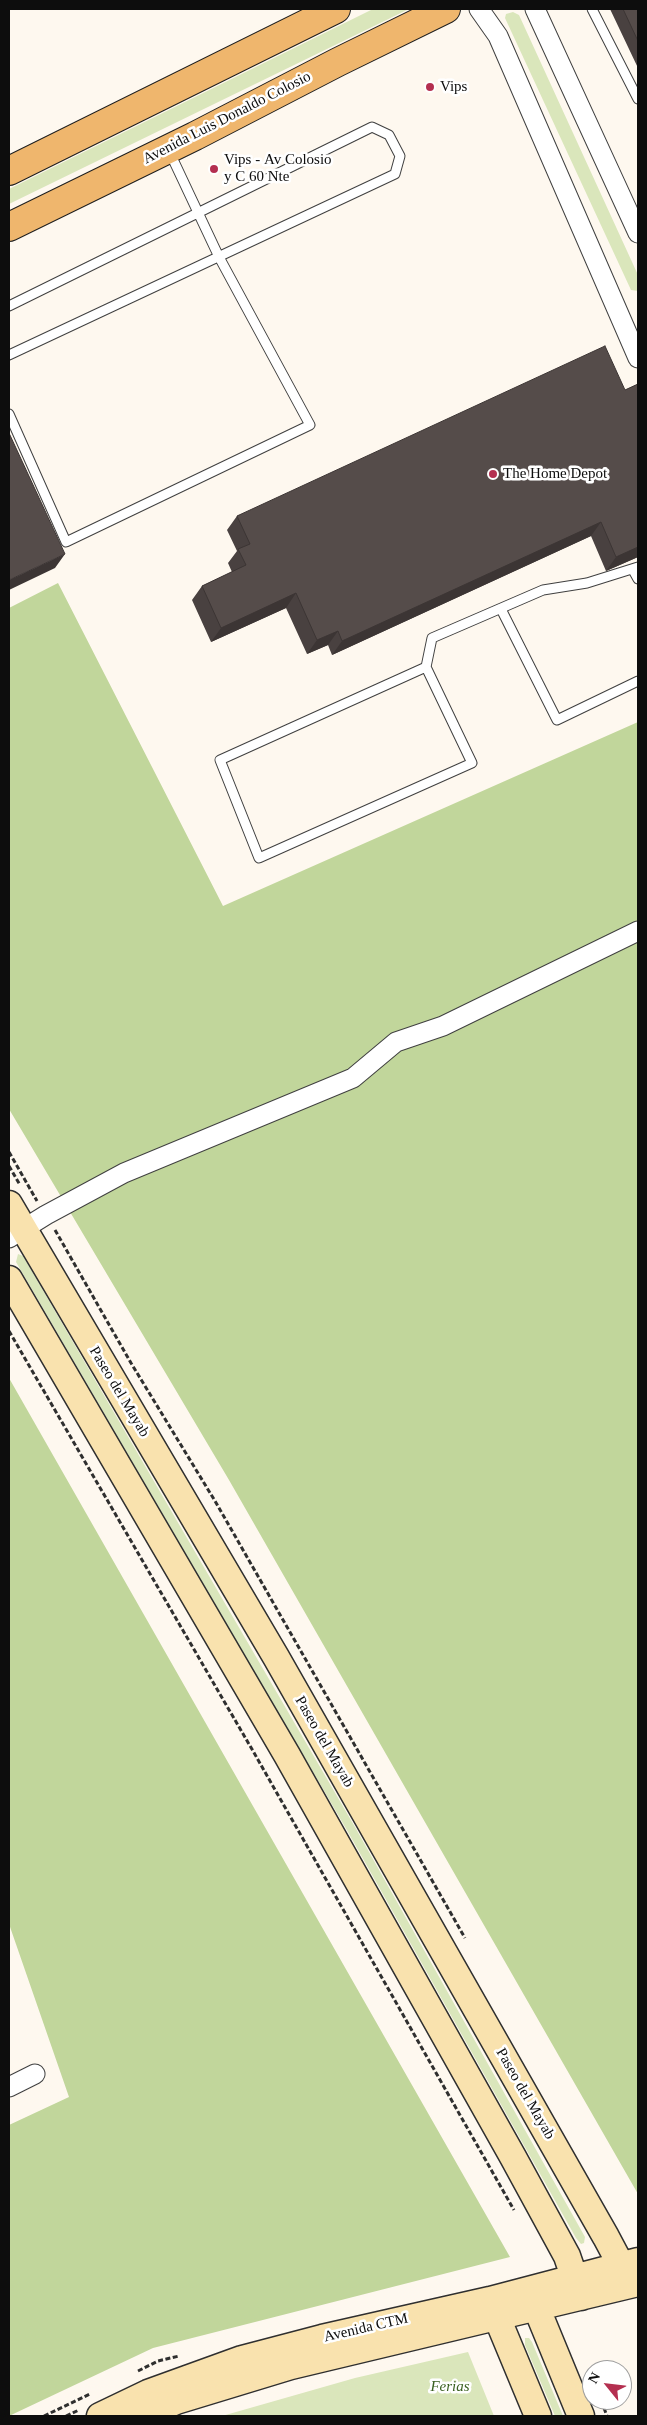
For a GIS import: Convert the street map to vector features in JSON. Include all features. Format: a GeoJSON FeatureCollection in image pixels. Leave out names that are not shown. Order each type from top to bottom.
{"type":"FeatureCollection","features":[{"type":"Feature","properties":{"kind":"main road"},"geometry":{"type":"LineString","coordinates":[[9,172],[336,9]]}},
{"type":"Feature","properties":{"kind":"main road","name":"Avenida Luis Donaldo Colosio"},"geometry":{"type":"LineString","coordinates":[[9,227],[168,150],[338,62],[446,9]]}},
{"type":"Feature","properties":{"kind":"main road","name":"Paseo del Mayab"},"geometry":{"type":"LineString","coordinates":[[9,1204],[16,1233],[281,1666],[632,2273]]}},
{"type":"Feature","properties":{"kind":"main road"},"geometry":{"type":"LineString","coordinates":[[9,1279],[287,1755],[568,2256],[578,2288]]}},
{"type":"Feature","properties":{"kind":"main road","name":"Avenida CTM"},"geometry":{"type":"LineString","coordinates":[[142,2416],[176,2401],[292,2366],[493,2309],[632,2273]]}},
{"type":"Feature","properties":{"kind":"main road"},"geometry":{"type":"LineString","coordinates":[[533,2299],[581,2416]]}},
{"type":"Feature","properties":{"kind":"main road"},"geometry":{"type":"LineString","coordinates":[[493,2309],[538,2416]]}},
{"type":"Feature","properties":{"kind":"main road","name":"Avenida CTM"},"geometry":{"type":"LineString","coordinates":[[100,2416],[148,2393],[242,2359],[322,2338],[493,2309]]}},
{"type":"Feature","properties":{"kind":"street"},"geometry":{"type":"LineString","coordinates":[[479,9],[498,36],[631,325],[638,358]]}},
{"type":"Feature","properties":{"kind":"street"},"geometry":{"type":"LineString","coordinates":[[535,9],[638,233]]}},
{"type":"Feature","properties":{"kind":"street"},"geometry":{"type":"LineString","coordinates":[[16,1233],[124,1173],[354,1078],[396,1042],[443,1026],[638,931]]}},
{"type":"Feature","properties":{"kind":"street"},"geometry":{"type":"LineString","coordinates":[[9,2087],[35,2074]]}},
{"type":"Feature","properties":{"kind":"lane"},"geometry":{"type":"LineString","coordinates":[[592,9],[638,100]]}},
{"type":"Feature","properties":{"kind":"lane"},"geometry":{"type":"LineString","coordinates":[[9,306],[198,211],[372,127],[389,135],[400,156],[395,174],[9,355]]}},
{"type":"Feature","properties":{"kind":"lane"},"geometry":{"type":"LineString","coordinates":[[9,414],[66,542],[310,425],[219,257],[168,150]]}},
{"type":"Feature","properties":{"kind":"lane"},"geometry":{"type":"LineString","coordinates":[[426,667],[220,760],[259,858],[472,763],[426,667],[432,638],[543,590],[587,583],[636,568],[638,579]]}},
{"type":"Feature","properties":{"kind":"lane"},"geometry":{"type":"LineString","coordinates":[[501,609],[557,720],[638,681]]}},
{"type":"Feature","properties":{"kind":"path"},"geometry":{"type":"LineString","coordinates":[[9,1331],[248,1743],[516,2214]]}},
{"type":"Feature","properties":{"kind":"green space"},"geometry":{"type":"Polygon","coordinates":[[[373,9],[409,9],[9,204],[9,189],[373,9]]]}},
{"type":"Feature","properties":{"kind":"green space"},"geometry":{"type":"Polygon","coordinates":[[[513,12],[519,15],[638,275],[638,291],[631,290],[505,18],[506,14],[513,12]]]}},
{"type":"Feature","properties":{"kind":"green space"},"geometry":{"type":"Polygon","coordinates":[[[58,583],[223,906],[638,722],[638,2194],[229,1480],[9,1109],[9,608],[58,583]]]}},
{"type":"Feature","properties":{"kind":"green space"},"geometry":{"type":"Polygon","coordinates":[[[18,1254],[23,1256],[355,1827],[585,2237],[584,2243],[581,2244],[576,2238],[348,1832],[16,1262],[18,1254]]]}},
{"type":"Feature","properties":{"kind":"green space"},"geometry":{"type":"Polygon","coordinates":[[[9,1378],[510,2257],[153,2348],[9,2416],[9,2125],[69,2097],[9,1924],[9,1378]]]}},
{"type":"Feature","properties":{"kind":"green space"},"geometry":{"type":"Polygon","coordinates":[[[525,2338],[529,2338],[532,2342],[563,2416],[555,2416],[525,2345],[525,2338]]]}},
{"type":"Feature","properties":{"kind":"green space","name":"Ferias"},"geometry":{"type":"Polygon","coordinates":[[[468,2352],[494,2416],[222,2416],[355,2378],[468,2352]]]}},
{"type":"Feature","properties":{"kind":"building"},"geometry":{"type":"Polygon","coordinates":[[[623,9],[638,9],[638,41],[623,9]]]}},
{"type":"Feature","properties":{"kind":"building","name":"The Home Depot"},"geometry":{"type":"Polygon","coordinates":[[[605,346],[625,390],[638,384],[638,547],[616,557],[601,522],[342,641],[338,631],[317,640],[296,593],[221,628],[202,586],[246,565],[238,549],[250,544],[237,516],[605,346]]]}},
{"type":"Feature","properties":{"kind":"building"},"geometry":{"type":"Polygon","coordinates":[[[9,433],[65,554],[9,580],[9,433]]]}},
{"type":"Feature","properties":{"kind":"place","name":"Vips"},"geometry":{"type":"Point","coordinates":[430,87]}},
{"type":"Feature","properties":{"kind":"place","name":"Vips - Av Colosio y C 60 Nte"},"geometry":{"type":"Point","coordinates":[214,169]}},
{"type":"Feature","properties":{"kind":"place","name":"The Home Depot"},"geometry":{"type":"Point","coordinates":[493,474]}}]}
